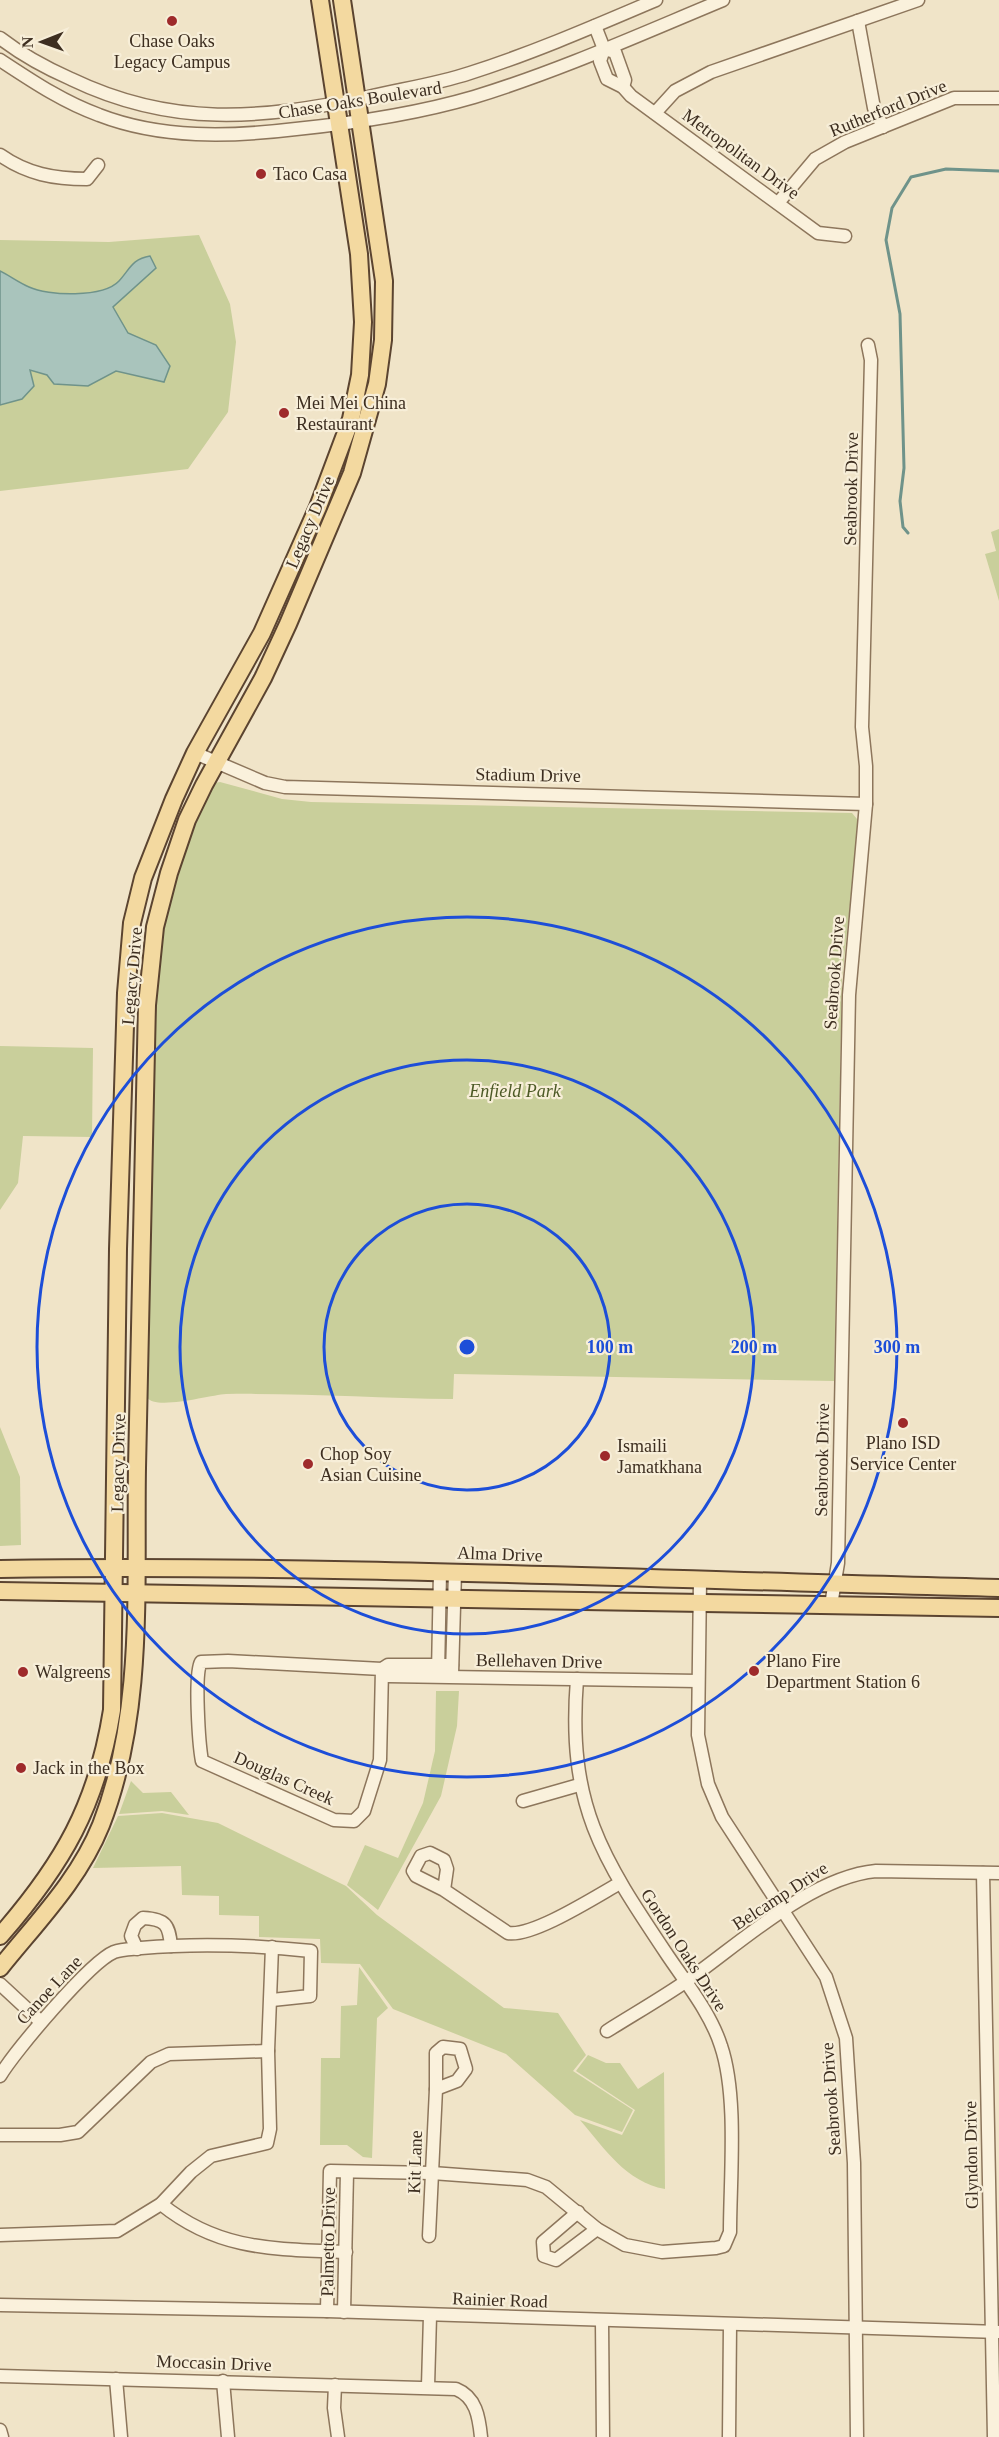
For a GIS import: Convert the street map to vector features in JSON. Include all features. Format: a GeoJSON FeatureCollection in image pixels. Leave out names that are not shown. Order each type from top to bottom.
{"type":"FeatureCollection","features":[{"type":"Feature","properties":{"kind":"main road","name":"Legacy Drive"},"geometry":{"type":"LineString","coordinates":[[0,1936],[48,1879],[83,1814],[98,1780],[112,1710],[118,1249],[126,993],[132,923],[143,878],[195,753],[262,633],[318,507],[351,419],[361,358],[362,285],[320,0]]}},
{"type":"Feature","properties":{"kind":"main road","name":"Legacy Drive"},"geometry":{"type":"LineString","coordinates":[[0,1968],[63,1891],[91,1848],[113,1787],[130,1708],[136,1593],[147,997],[155,927],[169,873],[187,820],[216,762],[263,678],[334,517],[366,433],[381,363],[384,281],[342,0]]}},
{"type":"Feature","properties":{"kind":"main road"},"geometry":{"type":"LineString","coordinates":[[361,358],[381,363]]}},
{"type":"Feature","properties":{"kind":"main road"},"geometry":{"type":"LineString","coordinates":[[318,507],[334,517]]}},
{"type":"Feature","properties":{"kind":"main road"},"geometry":{"type":"LineString","coordinates":[[118,1249],[141,1247]]}},
{"type":"Feature","properties":{"kind":"main road"},"geometry":{"type":"LineString","coordinates":[[115,1407],[138,1407]]}},
{"type":"Feature","properties":{"kind":"main road","name":"Alma Drive"},"geometry":{"type":"LineString","coordinates":[[0,1569],[448,1572],[999,1588]]}},
{"type":"Feature","properties":{"kind":"main road"},"geometry":{"type":"LineString","coordinates":[[320,1571],[322,1596]]}},
{"type":"Feature","properties":{"kind":"main road"},"geometry":{"type":"LineString","coordinates":[[0,1591],[700,1601],[999,1608]]}},
{"type":"Feature","properties":{"kind":"main road"},"geometry":{"type":"LineString","coordinates":[[98,1780],[113,1787]]}},
{"type":"Feature","properties":{"kind":"street","name":"Chase Oaks Boulevard"},"geometry":{"type":"LineString","coordinates":[[0,38],[43,66],[103,95],[149,108],[188,114],[243,115],[336,104],[468,74],[595,26],[656,0]]}},
{"type":"Feature","properties":{"kind":"street","name":"Chase Oaks Boulevard"},"geometry":{"type":"LineString","coordinates":[[0,60],[46,91],[100,116],[184,133],[244,135],[360,121],[476,96],[604,49],[723,0]]}},
{"type":"Feature","properties":{"kind":"street"},"geometry":{"type":"LineString","coordinates":[[655,113],[675,91],[711,72],[918,0]]}},
{"type":"Feature","properties":{"kind":"street"},"geometry":{"type":"LineString","coordinates":[[858,21],[874,108],[883,127]]}},
{"type":"Feature","properties":{"kind":"street","name":"Metropolitan Drive"},"geometry":{"type":"LineString","coordinates":[[595,26],[604,49],[615,52],[625,80],[623,87],[818,233],[845,236]]}},
{"type":"Feature","properties":{"kind":"street","name":"Rutherford Drive"},"geometry":{"type":"LineString","coordinates":[[778,203],[815,159],[845,142],[954,98],[999,98]]}},
{"type":"Feature","properties":{"kind":"street"},"geometry":{"type":"LineString","coordinates":[[184,133],[188,114]]}},
{"type":"Feature","properties":{"kind":"street"},"geometry":{"type":"LineString","coordinates":[[0,155],[20,169],[65,179],[87,179],[98,165]]}},
{"type":"Feature","properties":{"kind":"street","name":"Seabrook Drive"},"geometry":{"type":"LineString","coordinates":[[831,1605],[838,1563],[849,995],[866,804],[866,766],[862,728],[869,506],[871,360],[868,345]]}},
{"type":"Feature","properties":{"kind":"street","name":"Stadium Drive"},"geometry":{"type":"LineString","coordinates":[[195,753],[265,783],[285,787],[866,804]]}},
{"type":"Feature","properties":{"kind":"street"},"geometry":{"type":"LineString","coordinates":[[438,1672],[448,1572]]}},
{"type":"Feature","properties":{"kind":"street","name":"Seabrook Drive"},"geometry":{"type":"LineString","coordinates":[[700,1581],[698,1735],[704,1769],[713,1798],[722,1817],[826,1977],[846,2038],[854,2163],[857,2437]]}},
{"type":"Feature","properties":{"kind":"street"},"geometry":{"type":"LineString","coordinates":[[447,1597],[452,1672]]}},
{"type":"Feature","properties":{"kind":"street","name":"Bellehaven Drive"},"geometry":{"type":"LineString","coordinates":[[202,1761],[199,1665],[204,1662],[228,1661],[382,1669],[388,1676],[452,1672],[577,1679],[698,1682]]}},
{"type":"Feature","properties":{"kind":"street","name":"Douglas Creek"},"geometry":{"type":"LineString","coordinates":[[202,1761],[334,1820],[354,1821],[364,1811],[380,1760],[382,1669]]}},
{"type":"Feature","properties":{"kind":"street","name":"Gordon Oaks Drive"},"geometry":{"type":"LineString","coordinates":[[577,1679],[575,1730],[579,1785],[595,1833],[620,1883],[716,2031],[728,2076],[730,2232],[724,2246],[662,2252],[626,2245],[597,2229]]}},
{"type":"Feature","properties":{"kind":"street"},"geometry":{"type":"LineString","coordinates":[[523,1801],[579,1785]]}},
{"type":"Feature","properties":{"kind":"street","name":"Belcamp Drive"},"geometry":{"type":"LineString","coordinates":[[607,2031],[686,1982],[784,1911],[830,1882],[857,1873],[999,1873]]}},
{"type":"Feature","properties":{"kind":"street","name":"Glyndon Drive"},"geometry":{"type":"LineString","coordinates":[[983,1873],[996,2332],[994,2437]]}},
{"type":"Feature","properties":{"kind":"street"},"geometry":{"type":"LineString","coordinates":[[444,1890],[508,1933],[516,1934],[532,1930],[620,1883]]}},
{"type":"Feature","properties":{"kind":"street"},"geometry":{"type":"LineString","coordinates":[[137,1949],[131,1936],[135,1924],[143,1918],[158,1918],[166,1925],[170,1931],[171,1946]]}},
{"type":"Feature","properties":{"kind":"street","name":"Canoe Lane"},"geometry":{"type":"LineString","coordinates":[[0,2076],[41,2022],[99,1963],[116,1951],[171,1946],[272,1947],[311,1952],[310,1996],[272,2000]]}},
{"type":"Feature","properties":{"kind":"street"},"geometry":{"type":"LineString","coordinates":[[0,2235],[106,2233],[129,2225],[161,2204],[191,2172],[211,2156],[267,2143],[270,2129],[268,2051],[272,2000],[272,1947]]}},
{"type":"Feature","properties":{"kind":"street"},"geometry":{"type":"LineString","coordinates":[[0,1984],[41,2022]]}},
{"type":"Feature","properties":{"kind":"street"},"geometry":{"type":"LineString","coordinates":[[0,2135],[60,2135],[78,2132],[151,2062],[169,2054],[268,2051]]}},
{"type":"Feature","properties":{"kind":"street","name":"Kit Lane"},"geometry":{"type":"LineString","coordinates":[[429,2236],[436,2089]]}},
{"type":"Feature","properties":{"kind":"street","name":"Palmetto Drive"},"geometry":{"type":"LineString","coordinates":[[327,2312],[330,2171],[347,2172],[344,2312]]}},
{"type":"Feature","properties":{"kind":"street"},"geometry":{"type":"LineString","coordinates":[[347,2172],[432,2173],[527,2180],[546,2187],[578,2211],[597,2229],[556,2260],[544,2256],[543,2242],[578,2211]]}},
{"type":"Feature","properties":{"kind":"street"},"geometry":{"type":"LineString","coordinates":[[161,2204],[179,2218],[230,2242],[254,2247],[346,2252]]}},
{"type":"Feature","properties":{"kind":"street","name":"Rainier Road"},"geometry":{"type":"LineString","coordinates":[[0,2305],[344,2312],[996,2332]]}},
{"type":"Feature","properties":{"kind":"street"},"geometry":{"type":"LineString","coordinates":[[428,2386],[430,2316]]}},
{"type":"Feature","properties":{"kind":"street"},"geometry":{"type":"LineString","coordinates":[[602,2321],[603,2437]]}},
{"type":"Feature","properties":{"kind":"street"},"geometry":{"type":"LineString","coordinates":[[729,2437],[730,2325]]}},
{"type":"Feature","properties":{"kind":"street","name":"Moccasin Drive"},"geometry":{"type":"LineString","coordinates":[[0,2376],[456,2388],[469,2397],[477,2413],[481,2437]]}},
{"type":"Feature","properties":{"kind":"street"},"geometry":{"type":"LineString","coordinates":[[116,2379],[121,2437]]}},
{"type":"Feature","properties":{"kind":"street"},"geometry":{"type":"LineString","coordinates":[[223,2381],[228,2437]]}},
{"type":"Feature","properties":{"kind":"street"},"geometry":{"type":"LineString","coordinates":[[335,2385],[334,2408],[339,2437]]}},
{"type":"Feature","properties":{"kind":"street"},"geometry":{"type":"LineString","coordinates":[[0,2430],[2,2437]]}},
{"type":"Feature","properties":{"kind":"green space"},"geometry":{"type":"Polygon","coordinates":[[[199,235],[230,304],[236,342],[228,412],[188,469],[0,491],[0,240],[109,242],[199,235]]]}},
{"type":"Feature","properties":{"kind":"green space"},"geometry":{"type":"Polygon","coordinates":[[[999,529],[999,601],[985,554],[996,551],[991,532],[999,529]]]}},
{"type":"Feature","properties":{"kind":"green space","name":"Enfield Park"},"geometry":{"type":"Polygon","coordinates":[[[220,782],[282,799],[311,802],[852,813],[857,819],[858,832],[842,977],[834,1381],[454,1374],[453,1399],[226,1394],[160,1403],[147,1397],[152,996],[169,900],[191,831],[214,783],[220,782]]]}},
{"type":"Feature","properties":{"kind":"green space"},"geometry":{"type":"Polygon","coordinates":[[[0,1046],[93,1048],[92,1137],[23,1136],[18,1183],[0,1210],[0,1046]]]}},
{"type":"Feature","properties":{"kind":"green space"},"geometry":{"type":"Polygon","coordinates":[[[0,1427],[20,1477],[21,1545],[0,1546],[0,1427]]]}},
{"type":"Feature","properties":{"kind":"green space"},"geometry":{"type":"Polygon","coordinates":[[[436,1691],[459,1691],[457,1726],[441,1796],[378,1910],[347,1885],[365,1845],[398,1858],[423,1803],[435,1751],[436,1691]]]}},
{"type":"Feature","properties":{"kind":"green space"},"geometry":{"type":"Polygon","coordinates":[[[131,1781],[143,1793],[171,1792],[189,1815],[162,1811],[119,1814],[131,1781]]]}},
{"type":"Feature","properties":{"kind":"green space"},"geometry":{"type":"Polygon","coordinates":[[[162,1813],[218,1823],[346,1886],[377,1915],[504,2008],[558,2013],[586,2055],[573,2071],[633,2110],[622,2132],[575,2115],[506,2054],[393,2009],[360,1964],[321,1963],[320,1939],[259,1937],[259,1916],[219,1915],[219,1896],[182,1895],[181,1866],[93,1868],[118,1816],[162,1813]]]}},
{"type":"Feature","properties":{"kind":"green space"},"geometry":{"type":"Polygon","coordinates":[[[359,1967],[388,2008],[377,2018],[372,2158],[363,2157],[347,2145],[320,2145],[321,2058],[340,2058],[341,2006],[357,2005],[359,1967]]]}},
{"type":"Feature","properties":{"kind":"green space"},"geometry":{"type":"Polygon","coordinates":[[[588,2055],[606,2063],[620,2063],[638,2089],[664,2072],[665,2189],[651,2185],[628,2172],[617,2163],[580,2120],[622,2135],[635,2110],[576,2071],[588,2055]]]}},
{"type":"Feature","properties":{"kind":"water"},"geometry":{"type":"Polygon","coordinates":[[[150,256],[156,268],[113,307],[128,333],[156,345],[170,366],[164,382],[116,371],[88,386],[54,384],[47,375],[30,370],[34,386],[22,399],[0,405],[0,271],[38,290],[62,294],[89,293],[111,287],[135,262],[150,256]]]}},
{"type":"Feature","properties":{"kind":"waterway"},"geometry":{"type":"LineString","coordinates":[[908,533],[903,527],[900,501],[904,468],[900,314],[886,240],[892,208],[911,177],[946,169],[999,171]]}},
{"type":"Feature","properties":{"kind":"place","name":"Chase Oaks Legacy Campus"},"geometry":{"type":"Point","coordinates":[172,21]}},
{"type":"Feature","properties":{"kind":"place","name":"Taco Casa"},"geometry":{"type":"Point","coordinates":[261,174]}},
{"type":"Feature","properties":{"kind":"place","name":"Mei Mei China Restaurant"},"geometry":{"type":"Point","coordinates":[284,413]}},
{"type":"Feature","properties":{"kind":"place","name":"Plano ISD Service Center"},"geometry":{"type":"Point","coordinates":[903,1423]}},
{"type":"Feature","properties":{"kind":"place","name":"Ismaili Jamatkhana"},"geometry":{"type":"Point","coordinates":[605,1456]}},
{"type":"Feature","properties":{"kind":"place","name":"Chop Soy Asian Cuisine"},"geometry":{"type":"Point","coordinates":[308,1464]}},
{"type":"Feature","properties":{"kind":"place","name":"Plano Fire Department Station 6"},"geometry":{"type":"Point","coordinates":[754,1671]}},
{"type":"Feature","properties":{"kind":"place","name":"Walgreens"},"geometry":{"type":"Point","coordinates":[23,1672]}},
{"type":"Feature","properties":{"kind":"place","name":"Jack in the Box"},"geometry":{"type":"Point","coordinates":[21,1768]}}]}
